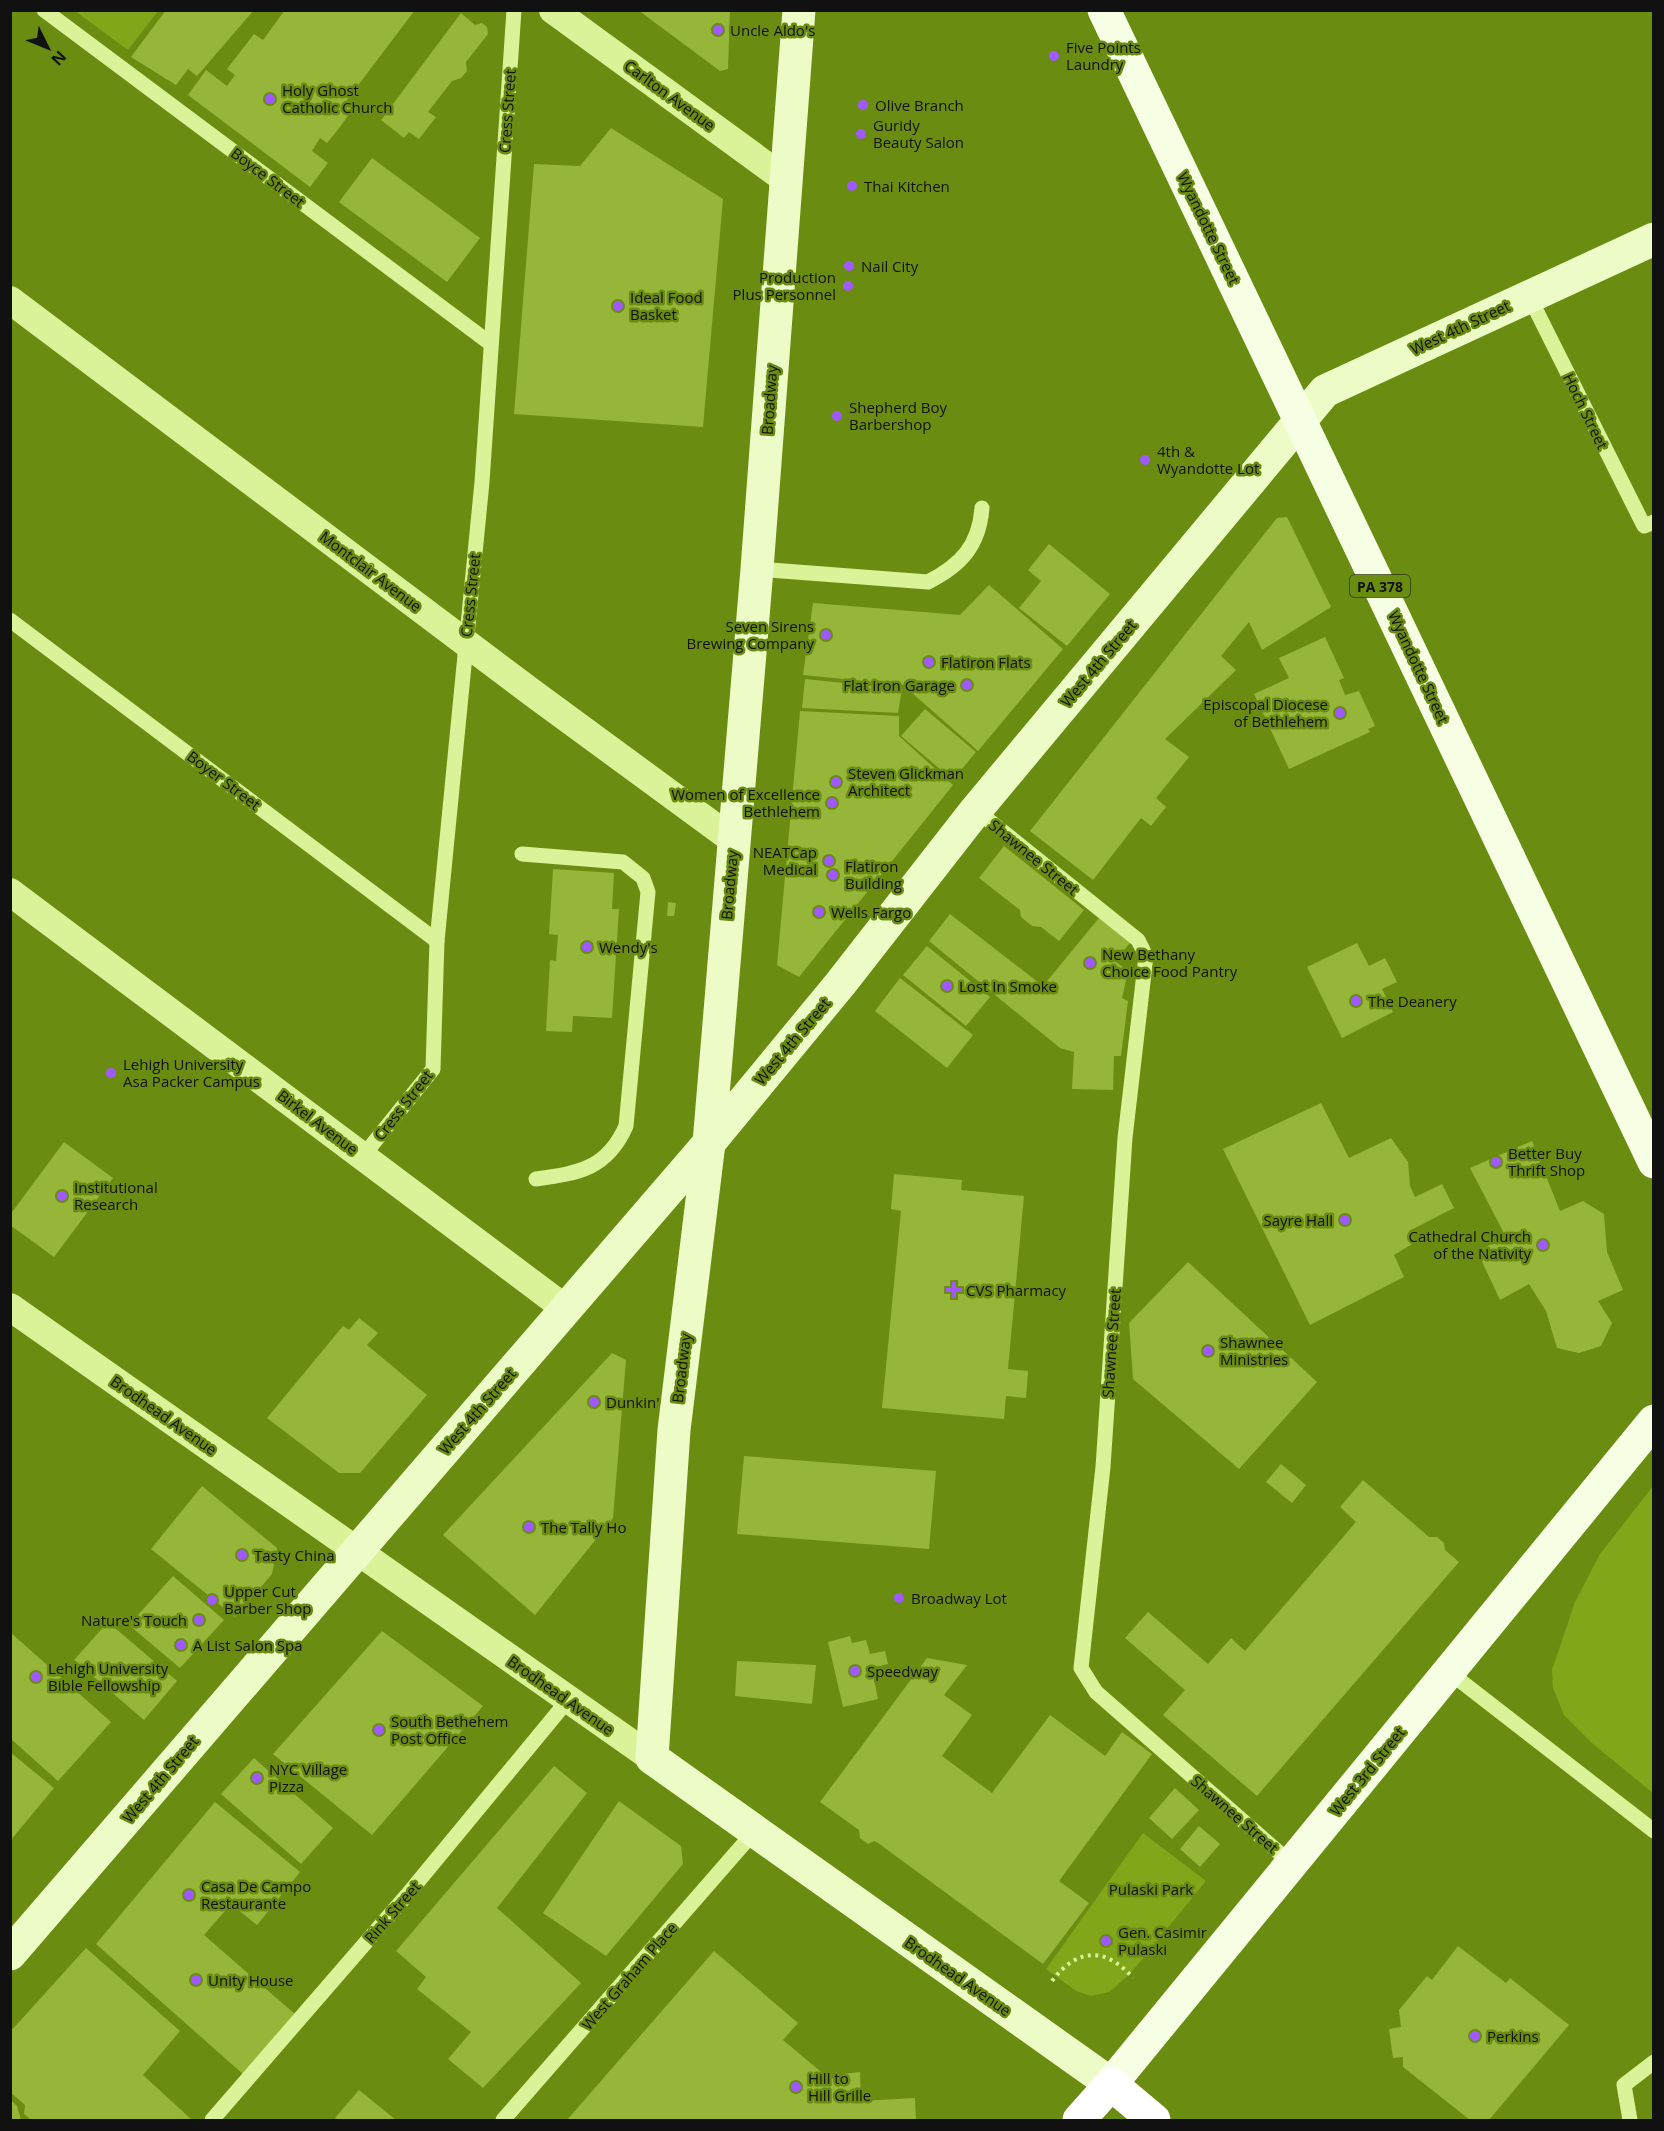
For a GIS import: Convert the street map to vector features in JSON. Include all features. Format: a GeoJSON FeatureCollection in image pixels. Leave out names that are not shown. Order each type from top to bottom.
{"type":"FeatureCollection","features":[{"type":"Feature","properties":{"kind":"highway","name":"West 3rd Street"},"geometry":{"type":"LineString","coordinates":[[1079,2121],[1111,2084]]}},
{"type":"Feature","properties":{"kind":"highway"},"geometry":{"type":"LineString","coordinates":[[1111,2084],[1154,2121]]}},
{"type":"Feature","properties":{"kind":"main road","name":"Broadway"},"geometry":{"type":"LineString","coordinates":[[652,1758],[674,1430],[709,1143],[757,569],[799,10]]}},
{"type":"Feature","properties":{"kind":"main road","name":"Wyandotte Street"},"geometry":{"type":"LineString","coordinates":[[1104,10],[1301,418],[1653,1162]]}},
{"type":"Feature","properties":{"kind":"main road","name":"West 4th Street"},"geometry":{"type":"LineString","coordinates":[[10,1954],[709,1143],[841,983],[976,810],[1325,391],[1653,239]]}},
{"type":"Feature","properties":{"kind":"main road","name":"West 3rd Street"},"geometry":{"type":"LineString","coordinates":[[1111,2084],[1653,1421]]}},
{"type":"Feature","properties":{"kind":"main road","name":"Brodhead Avenue"},"geometry":{"type":"LineString","coordinates":[[652,1758],[1111,2084]]}},
{"type":"Feature","properties":{"kind":"street","name":"Carlton Avenue"},"geometry":{"type":"LineString","coordinates":[[553,10],[786,180]]}},
{"type":"Feature","properties":{"kind":"street","name":"Montclair Avenue"},"geometry":{"type":"LineString","coordinates":[[10,300],[733,840]]}},
{"type":"Feature","properties":{"kind":"street","name":"Birkel Avenue"},"geometry":{"type":"LineString","coordinates":[[10,892],[567,1310]]}},
{"type":"Feature","properties":{"kind":"street","name":"Brodhead Avenue"},"geometry":{"type":"LineString","coordinates":[[15,1318],[356,1551],[652,1758]]}},
{"type":"Feature","properties":{"kind":"lane","name":"Boyce Street"},"geometry":{"type":"LineString","coordinates":[[44,10],[491,344]]}},
{"type":"Feature","properties":{"kind":"lane","name":"Cress Street"},"geometry":{"type":"LineString","coordinates":[[363,1156],[433,1069],[437,941],[482,482],[514,10]]}},
{"type":"Feature","properties":{"kind":"lane","name":"Hoch Street"},"geometry":{"type":"LineString","coordinates":[[1529,296],[1649,524]]}},
{"type":"Feature","properties":{"kind":"lane"},"geometry":{"type":"LineString","coordinates":[[757,569],[928,582],[950,570],[969,552],[981,528],[982,508]]}},
{"type":"Feature","properties":{"kind":"lane","name":"Boyer Street"},"geometry":{"type":"LineString","coordinates":[[10,620],[437,941]]}},
{"type":"Feature","properties":{"kind":"lane","name":"Shawnee Street"},"geometry":{"type":"LineString","coordinates":[[976,810],[1138,940],[1146,956],[1125,1138],[1103,1467],[1081,1668],[1096,1692],[1292,1864]]}},
{"type":"Feature","properties":{"kind":"lane"},"geometry":{"type":"LineString","coordinates":[[522,854],[623,862],[643,878],[648,892],[626,1126],[620,1139],[596,1165],[579,1173],[536,1179]]}},
{"type":"Feature","properties":{"kind":"lane"},"geometry":{"type":"LineString","coordinates":[[1449,1671],[1653,1831]]}},
{"type":"Feature","properties":{"kind":"lane","name":"Rink Street"},"geometry":{"type":"LineString","coordinates":[[212,2121],[407,1895],[568,1700]]}},
{"type":"Feature","properties":{"kind":"lane","name":"West Graham Place"},"geometry":{"type":"LineString","coordinates":[[504,2121],[754,1832]]}},
{"type":"Feature","properties":{"kind":"lane"},"geometry":{"type":"LineString","coordinates":[[1630,2121],[1624,2085],[1653,2062]]}},
{"type":"Feature","properties":{"kind":"path"},"geometry":{"type":"LineString","coordinates":[[1052,1981],[1069,1962],[1088,1953],[1100,1955],[1115,1963],[1133,1978]]}},
{"type":"Feature","properties":{"kind":"green space"},"geometry":{"type":"Polygon","coordinates":[[[75,11],[158,11],[128,50],[75,11]]]}},
{"type":"Feature","properties":{"kind":"green space"},"geometry":{"type":"Polygon","coordinates":[[[1653,1486],[1653,1793],[1593,1744],[1564,1715],[1553,1688],[1552,1670],[1575,1602],[1600,1554],[1653,1486]]]}},
{"type":"Feature","properties":{"kind":"green space","name":"Pulaski Park"},"geometry":{"type":"Polygon","coordinates":[[[1143,1833],[1206,1881],[1130,1974],[1109,1992],[1091,1996],[1076,1991],[1046,1969],[1143,1833]]]}},
{"type":"Feature","properties":{"kind":"building"},"geometry":{"type":"Polygon","coordinates":[[[166,10],[254,10],[197,76],[188,69],[176,85],[131,57],[166,10]]]}},
{"type":"Feature","properties":{"kind":"building","name":"Holy Ghost Catholic Church"},"geometry":{"type":"Polygon","coordinates":[[[285,10],[415,10],[344,104],[352,110],[340,127],[327,143],[320,138],[312,151],[328,163],[310,187],[188,95],[206,70],[227,86],[235,75],[227,69],[254,34],[263,40],[285,10]]]}},
{"type":"Feature","properties":{"kind":"building"},"geometry":{"type":"Polygon","coordinates":[[[638,10],[730,10],[728,69],[720,71],[638,10]]]}},
{"type":"Feature","properties":{"kind":"building"},"geometry":{"type":"Polygon","coordinates":[[[461,13],[475,25],[482,23],[487,27],[488,34],[466,62],[467,71],[461,78],[452,81],[428,112],[436,117],[419,139],[409,132],[404,138],[381,120],[461,13]]]}},
{"type":"Feature","properties":{"kind":"building","name":"Ideal Food Basket"},"geometry":{"type":"Polygon","coordinates":[[[611,128],[723,199],[703,427],[514,414],[534,164],[580,166],[611,128]]]}},
{"type":"Feature","properties":{"kind":"building"},"geometry":{"type":"Polygon","coordinates":[[[372,158],[480,238],[447,282],[339,202],[372,158]]]}},
{"type":"Feature","properties":{"kind":"building"},"geometry":{"type":"Polygon","coordinates":[[[1287,517],[1331,607],[1262,650],[1249,622],[1221,656],[1236,670],[1165,739],[1189,757],[1156,798],[1166,807],[1151,826],[1141,818],[1093,880],[1030,831],[1277,518],[1287,517]]]}},
{"type":"Feature","properties":{"kind":"building"},"geometry":{"type":"Polygon","coordinates":[[[1049,544],[1110,594],[1067,646],[1019,608],[1041,581],[1028,570],[1049,544]]]}},
{"type":"Feature","properties":{"kind":"building","name":"Flatiron Flats"},"geometry":{"type":"Polygon","coordinates":[[[989,585],[1063,649],[978,751],[903,685],[803,675],[813,603],[960,615],[989,585]]]}},
{"type":"Feature","properties":{"kind":"building"},"geometry":{"type":"Polygon","coordinates":[[[1325,637],[1344,678],[1339,680],[1345,695],[1359,691],[1375,726],[1368,729],[1370,732],[1289,769],[1254,694],[1289,678],[1279,658],[1325,637]]]}},
{"type":"Feature","properties":{"kind":"building"},"geometry":{"type":"Polygon","coordinates":[[[805,679],[902,689],[898,713],[802,708],[805,679]]]}},
{"type":"Feature","properties":{"kind":"building"},"geometry":{"type":"Polygon","coordinates":[[[925,709],[976,752],[953,780],[901,736],[925,709]]]}},
{"type":"Feature","properties":{"kind":"building","name":"Flatiron Building"},"geometry":{"type":"Polygon","coordinates":[[[800,711],[899,716],[899,736],[953,785],[799,977],[777,965],[800,711]]]}},
{"type":"Feature","properties":{"kind":"building"},"geometry":{"type":"Polygon","coordinates":[[[1004,846],[1084,910],[1059,941],[1041,927],[1032,926],[1021,917],[1020,910],[979,878],[1004,846]]]}},
{"type":"Feature","properties":{"kind":"building","name":"Wendy's"},"geometry":{"type":"Polygon","coordinates":[[[553,869],[614,873],[612,909],[619,909],[612,1018],[573,1016],[572,1032],[546,1031],[550,960],[556,961],[558,935],[549,934],[553,869]]]}},
{"type":"Feature","properties":{"kind":"building"},"geometry":{"type":"Polygon","coordinates":[[[668,902],[676,903],[674,916],[667,916],[668,902]]]}},
{"type":"Feature","properties":{"kind":"building"},"geometry":{"type":"Polygon","coordinates":[[[950,914],[1043,986],[1099,918],[1130,943],[1115,961],[1128,971],[1122,998],[1128,1001],[1121,1056],[1114,1056],[1113,1090],[1072,1089],[1074,1052],[1060,1048],[929,941],[950,914]]]}},
{"type":"Feature","properties":{"kind":"building","name":"The Deanery"},"geometry":{"type":"Polygon","coordinates":[[[1357,943],[1369,966],[1385,958],[1397,982],[1382,989],[1393,1012],[1342,1038],[1307,967],[1357,943]]]}},
{"type":"Feature","properties":{"kind":"building","name":"Lost In Smoke"},"geometry":{"type":"Polygon","coordinates":[[[927,946],[990,997],[966,1026],[903,975],[927,946]]]}},
{"type":"Feature","properties":{"kind":"building"},"geometry":{"type":"Polygon","coordinates":[[[900,978],[973,1035],[947,1068],[875,1011],[900,978]]]}},
{"type":"Feature","properties":{"kind":"building","name":"Sayre Hall"},"geometry":{"type":"Polygon","coordinates":[[[1321,1103],[1349,1158],[1391,1138],[1408,1162],[1410,1186],[1415,1197],[1442,1184],[1454,1208],[1409,1231],[1412,1244],[1394,1255],[1404,1277],[1310,1325],[1223,1149],[1321,1103]]]}},
{"type":"Feature","properties":{"kind":"building"},"geometry":{"type":"Polygon","coordinates":[[[1532,1141],[1560,1211],[1583,1201],[1604,1214],[1607,1252],[1623,1290],[1598,1301],[1612,1323],[1601,1346],[1579,1353],[1557,1348],[1546,1311],[1529,1284],[1500,1300],[1477,1251],[1506,1237],[1470,1168],[1532,1141]]]}},
{"type":"Feature","properties":{"kind":"building","name":"Institutional Research"},"geometry":{"type":"Polygon","coordinates":[[[64,1142],[113,1178],[54,1257],[10,1225],[10,1215],[64,1142]]]}},
{"type":"Feature","properties":{"kind":"building","name":"CVS Pharmacy"},"geometry":{"type":"Polygon","coordinates":[[[894,1174],[962,1180],[961,1190],[1024,1196],[1008,1369],[1028,1371],[1026,1398],[1006,1396],[1004,1419],[882,1408],[901,1211],[891,1209],[894,1174]]]}},
{"type":"Feature","properties":{"kind":"building","name":"Shawnee Ministries"},"geometry":{"type":"Polygon","coordinates":[[[1188,1262],[1317,1382],[1239,1469],[1133,1379],[1129,1323],[1188,1262]]]}},
{"type":"Feature","properties":{"kind":"building"},"geometry":{"type":"Polygon","coordinates":[[[359,1318],[378,1333],[367,1345],[427,1395],[360,1473],[339,1473],[267,1418],[343,1326],[349,1330],[359,1318]]]}},
{"type":"Feature","properties":{"kind":"building","name":"The Tally Ho"},"geometry":{"type":"Polygon","coordinates":[[[612,1353],[626,1360],[613,1518],[535,1615],[443,1535],[612,1353]]]}},
{"type":"Feature","properties":{"kind":"building"},"geometry":{"type":"Polygon","coordinates":[[[744,1456],[936,1471],[929,1549],[737,1534],[744,1456]]]}},
{"type":"Feature","properties":{"kind":"building"},"geometry":{"type":"Polygon","coordinates":[[[1281,1464],[1306,1485],[1292,1503],[1266,1482],[1281,1464]]]}},
{"type":"Feature","properties":{"kind":"building"},"geometry":{"type":"Polygon","coordinates":[[[1363,1480],[1429,1537],[1437,1537],[1444,1543],[1445,1550],[1459,1562],[1257,1796],[1163,1715],[1185,1690],[1125,1638],[1148,1612],[1208,1664],[1231,1638],[1245,1651],[1356,1522],[1340,1507],[1363,1480]]]}},
{"type":"Feature","properties":{"kind":"building"},"geometry":{"type":"Polygon","coordinates":[[[202,1486],[277,1548],[272,1574],[235,1617],[151,1549],[202,1486]]]}},
{"type":"Feature","properties":{"kind":"building"},"geometry":{"type":"Polygon","coordinates":[[[173,1576],[224,1620],[180,1668],[129,1625],[173,1576]]]}},
{"type":"Feature","properties":{"kind":"building"},"geometry":{"type":"Polygon","coordinates":[[[108,1622],[177,1681],[144,1720],[74,1660],[108,1622]]]}},
{"type":"Feature","properties":{"kind":"building","name":"South Bethehem Post Office"},"geometry":{"type":"Polygon","coordinates":[[[382,1631],[483,1706],[372,1835],[273,1754],[382,1631]]]}},
{"type":"Feature","properties":{"kind":"building","name":"Lehigh University Bible Fellowship"},"geometry":{"type":"Polygon","coordinates":[[[10,1632],[111,1722],[58,1781],[10,1738],[10,1632]]]}},
{"type":"Feature","properties":{"kind":"building","name":"Speedway"},"geometry":{"type":"Polygon","coordinates":[[[850,1636],[852,1643],[866,1640],[870,1654],[885,1651],[888,1664],[875,1667],[877,1674],[873,1675],[878,1699],[843,1707],[828,1642],[850,1636]]]}},
{"type":"Feature","properties":{"kind":"building"},"geometry":{"type":"Polygon","coordinates":[[[927,1658],[967,1665],[944,1695],[972,1715],[942,1756],[992,1793],[1050,1715],[1105,1756],[1122,1732],[1152,1754],[1059,1881],[1089,1903],[1043,1964],[878,1843],[874,1841],[868,1844],[860,1838],[859,1830],[820,1802],[927,1658]]]}},
{"type":"Feature","properties":{"kind":"building"},"geometry":{"type":"Polygon","coordinates":[[[737,1661],[816,1665],[812,1704],[735,1696],[737,1661]]]}},
{"type":"Feature","properties":{"kind":"building"},"geometry":{"type":"Polygon","coordinates":[[[10,1752],[54,1788],[10,1841],[10,1752]]]}},
{"type":"Feature","properties":{"kind":"building"},"geometry":{"type":"Polygon","coordinates":[[[254,1758],[333,1828],[301,1864],[221,1794],[254,1758]]]}},
{"type":"Feature","properties":{"kind":"building"},"geometry":{"type":"Polygon","coordinates":[[[554,1766],[587,1793],[497,1908],[581,1983],[483,2088],[448,2059],[471,2032],[417,1989],[426,1977],[396,1951],[554,1766]]]}},
{"type":"Feature","properties":{"kind":"building"},"geometry":{"type":"Polygon","coordinates":[[[1175,1788],[1199,1810],[1172,1839],[1149,1818],[1175,1788]]]}},
{"type":"Feature","properties":{"kind":"building"},"geometry":{"type":"Polygon","coordinates":[[[619,1801],[681,1846],[683,1864],[606,1956],[543,1913],[619,1801]]]}},
{"type":"Feature","properties":{"kind":"building"},"geometry":{"type":"Polygon","coordinates":[[[215,1802],[300,1872],[257,1925],[231,1904],[204,1935],[296,2015],[244,2075],[96,1944],[215,1802]]]}},
{"type":"Feature","properties":{"kind":"building"},"geometry":{"type":"Polygon","coordinates":[[[1199,1826],[1220,1844],[1200,1867],[1180,1849],[1199,1826]]]}},
{"type":"Feature","properties":{"kind":"building","name":"Perkins"},"geometry":{"type":"Polygon","coordinates":[[[1458,1946],[1506,1983],[1510,1978],[1569,2025],[1489,2120],[1470,2120],[1403,2067],[1403,2057],[1393,2058],[1389,2029],[1401,2027],[1399,2010],[1427,1976],[1432,1980],[1458,1946]]]}},
{"type":"Feature","properties":{"kind":"building"},"geometry":{"type":"Polygon","coordinates":[[[86,1948],[180,2031],[143,2075],[192,2120],[31,2120],[24,2114],[25,2105],[10,2092],[10,2032],[86,1948]]]}},
{"type":"Feature","properties":{"kind":"building"},"geometry":{"type":"Polygon","coordinates":[[[714,1951],[798,2023],[783,2040],[826,2076],[860,2072],[861,2101],[915,2098],[916,2120],[567,2120],[714,1951]]]}},
{"type":"Feature","properties":{"kind":"building"},"geometry":{"type":"Polygon","coordinates":[[[359,2090],[396,2120],[338,2120],[335,2118],[359,2090]]]}},
{"type":"Feature","properties":{"kind":"building"},"geometry":{"type":"Polygon","coordinates":[[[10,2099],[17,2106],[21,2120],[10,2120],[10,2099]]]}},
{"type":"Feature","properties":{"kind":"place","name":"Uncle Aldo's"},"geometry":{"type":"Point","coordinates":[718,30]}},
{"type":"Feature","properties":{"kind":"place","name":"Five Points Laundry"},"geometry":{"type":"Point","coordinates":[1054,56]}},
{"type":"Feature","properties":{"kind":"place","name":"Holy Ghost Catholic Church"},"geometry":{"type":"Point","coordinates":[270,99]}},
{"type":"Feature","properties":{"kind":"place","name":"Olive Branch"},"geometry":{"type":"Point","coordinates":[863,105]}},
{"type":"Feature","properties":{"kind":"place","name":"Guridy Beauty Salon"},"geometry":{"type":"Point","coordinates":[861,134]}},
{"type":"Feature","properties":{"kind":"place","name":"Thai Kitchen"},"geometry":{"type":"Point","coordinates":[852,186]}},
{"type":"Feature","properties":{"kind":"place","name":"Nail City"},"geometry":{"type":"Point","coordinates":[849,266]}},
{"type":"Feature","properties":{"kind":"place","name":"Production Plus Personnel"},"geometry":{"type":"Point","coordinates":[848,286]}},
{"type":"Feature","properties":{"kind":"place","name":"Ideal Food Basket"},"geometry":{"type":"Point","coordinates":[618,306]}},
{"type":"Feature","properties":{"kind":"place","name":"Shepherd Boy Barbershop"},"geometry":{"type":"Point","coordinates":[837,416]}},
{"type":"Feature","properties":{"kind":"place","name":"4th & Wyandotte Lot"},"geometry":{"type":"Point","coordinates":[1145,460]}},
{"type":"Feature","properties":{"kind":"place","name":"Seven Sirens Brewing Company"},"geometry":{"type":"Point","coordinates":[826,635]}},
{"type":"Feature","properties":{"kind":"place","name":"Flatiron Flats"},"geometry":{"type":"Point","coordinates":[929,662]}},
{"type":"Feature","properties":{"kind":"place","name":"Flat Iron Garage"},"geometry":{"type":"Point","coordinates":[967,685]}},
{"type":"Feature","properties":{"kind":"place","name":"Episcopal Diocese of Bethlehem"},"geometry":{"type":"Point","coordinates":[1340,713]}},
{"type":"Feature","properties":{"kind":"place","name":"Steven Glickman Architect"},"geometry":{"type":"Point","coordinates":[836,782]}},
{"type":"Feature","properties":{"kind":"place","name":"Women of Excellence Bethlehem"},"geometry":{"type":"Point","coordinates":[832,803]}},
{"type":"Feature","properties":{"kind":"place","name":"NEATCap Medical"},"geometry":{"type":"Point","coordinates":[829,861]}},
{"type":"Feature","properties":{"kind":"place","name":"Flatiron Building"},"geometry":{"type":"Point","coordinates":[833,875]}},
{"type":"Feature","properties":{"kind":"place","name":"Wells Fargo"},"geometry":{"type":"Point","coordinates":[819,912]}},
{"type":"Feature","properties":{"kind":"place","name":"Wendy's"},"geometry":{"type":"Point","coordinates":[587,947]}},
{"type":"Feature","properties":{"kind":"place","name":"New Bethany Choice Food Pantry"},"geometry":{"type":"Point","coordinates":[1090,963]}},
{"type":"Feature","properties":{"kind":"place","name":"Lost In Smoke"},"geometry":{"type":"Point","coordinates":[947,986]}},
{"type":"Feature","properties":{"kind":"place","name":"The Deanery"},"geometry":{"type":"Point","coordinates":[1356,1001]}},
{"type":"Feature","properties":{"kind":"place","name":"Lehigh University Asa Packer Campus"},"geometry":{"type":"Point","coordinates":[111,1073]}},
{"type":"Feature","properties":{"kind":"place","name":"Better Buy Thrift Shop"},"geometry":{"type":"Point","coordinates":[1496,1162]}},
{"type":"Feature","properties":{"kind":"place","name":"Institutional Research"},"geometry":{"type":"Point","coordinates":[62,1196]}},
{"type":"Feature","properties":{"kind":"place","name":"Sayre Hall"},"geometry":{"type":"Point","coordinates":[1345,1220]}},
{"type":"Feature","properties":{"kind":"place","name":"Cathedral Church of the Nativity"},"geometry":{"type":"Point","coordinates":[1543,1245]}},
{"type":"Feature","properties":{"kind":"place","name":"CVS Pharmacy"},"geometry":{"type":"Point","coordinates":[954,1290]}},
{"type":"Feature","properties":{"kind":"place","name":"Shawnee Ministries"},"geometry":{"type":"Point","coordinates":[1208,1351]}},
{"type":"Feature","properties":{"kind":"place","name":"Dunkin'"},"geometry":{"type":"Point","coordinates":[594,1402]}},
{"type":"Feature","properties":{"kind":"place","name":"The Tally Ho"},"geometry":{"type":"Point","coordinates":[529,1527]}},
{"type":"Feature","properties":{"kind":"place","name":"Tasty China"},"geometry":{"type":"Point","coordinates":[242,1555]}},
{"type":"Feature","properties":{"kind":"place","name":"Broadway Lot"},"geometry":{"type":"Point","coordinates":[899,1598]}},
{"type":"Feature","properties":{"kind":"place","name":"Upper Cut Barber Shop"},"geometry":{"type":"Point","coordinates":[212,1600]}},
{"type":"Feature","properties":{"kind":"place","name":"Nature's Touch"},"geometry":{"type":"Point","coordinates":[199,1620]}},
{"type":"Feature","properties":{"kind":"place","name":"A List Salon Spa"},"geometry":{"type":"Point","coordinates":[181,1645]}},
{"type":"Feature","properties":{"kind":"place","name":"Speedway"},"geometry":{"type":"Point","coordinates":[855,1671]}},
{"type":"Feature","properties":{"kind":"place","name":"Lehigh University Bible Fellowship"},"geometry":{"type":"Point","coordinates":[36,1677]}},
{"type":"Feature","properties":{"kind":"place","name":"South Bethehem Post Office"},"geometry":{"type":"Point","coordinates":[379,1730]}},
{"type":"Feature","properties":{"kind":"place","name":"NYC Village Pizza"},"geometry":{"type":"Point","coordinates":[257,1778]}},
{"type":"Feature","properties":{"kind":"place","name":"Casa De Campo Restaurante"},"geometry":{"type":"Point","coordinates":[189,1895]}},
{"type":"Feature","properties":{"kind":"place","name":"Gen. Casimir Pulaski"},"geometry":{"type":"Point","coordinates":[1106,1941]}},
{"type":"Feature","properties":{"kind":"place","name":"Unity House"},"geometry":{"type":"Point","coordinates":[196,1980]}},
{"type":"Feature","properties":{"kind":"place","name":"Perkins"},"geometry":{"type":"Point","coordinates":[1475,2036]}},
{"type":"Feature","properties":{"kind":"place","name":"Hill to Hill Grille"},"geometry":{"type":"Point","coordinates":[796,2087]}}]}
